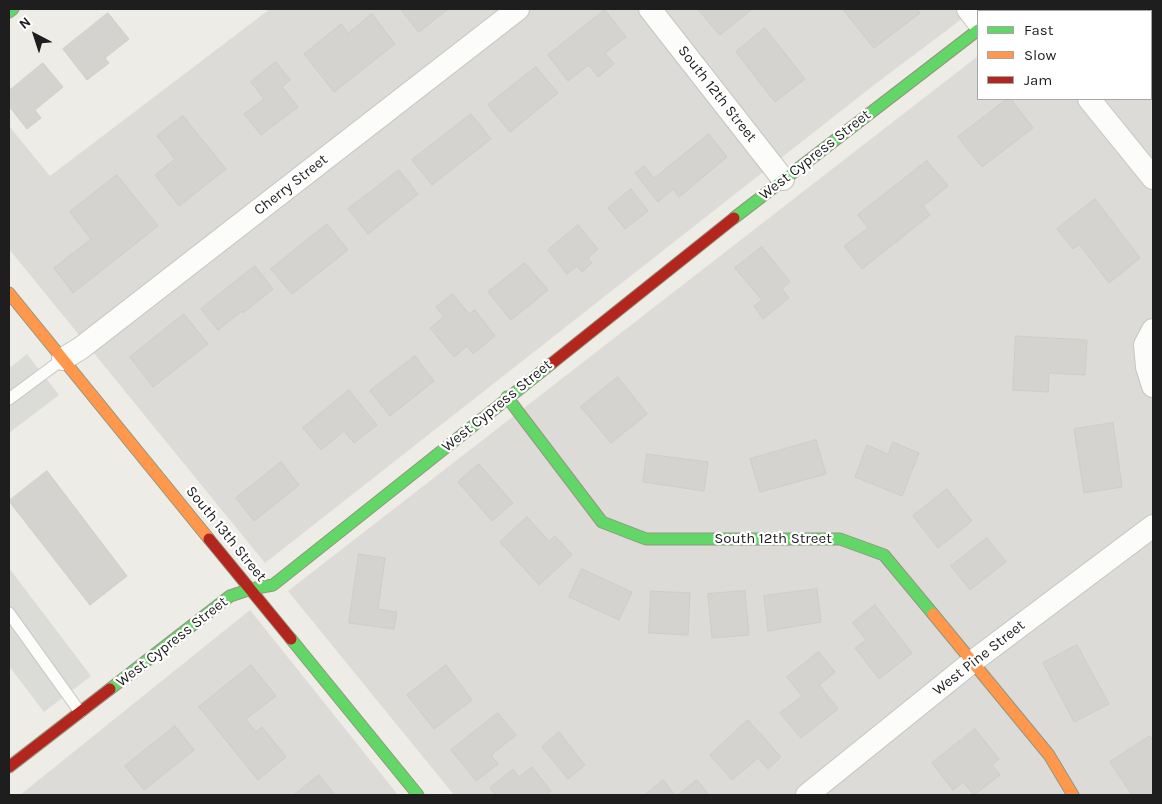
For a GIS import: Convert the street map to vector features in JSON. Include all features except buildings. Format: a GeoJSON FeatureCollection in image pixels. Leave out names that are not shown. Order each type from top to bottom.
{"type":"FeatureCollection","features":[{"type":"Feature","properties":{"kind":"street"},"geometry":{"type":"LineString","coordinates":[[9,12],[13,9]]}},
{"type":"Feature","properties":{"kind":"street","name":"Cherry Street"},"geometry":{"type":"LineString","coordinates":[[63,359],[81,348],[518,9]]}},
{"type":"Feature","properties":{"kind":"street","name":"South 12th Street"},"geometry":{"type":"LineString","coordinates":[[650,9],[783,179]]}},
{"type":"Feature","properties":{"kind":"street"},"geometry":{"type":"LineString","coordinates":[[968,9],[977,21]]}},
{"type":"Feature","properties":{"kind":"street","name":"West Cypress Street"},"geometry":{"type":"LineString","coordinates":[[9,767],[230,596],[250,589],[273,585],[783,179],[977,31]]}},
{"type":"Feature","properties":{"kind":"street"},"geometry":{"type":"LineString","coordinates":[[1090,100],[1153,178]]}},
{"type":"Feature","properties":{"kind":"street","name":"South 13th Street"},"geometry":{"type":"LineString","coordinates":[[9,293],[418,795]]}},
{"type":"Feature","properties":{"kind":"street"},"geometry":{"type":"LineString","coordinates":[[1153,330],[1145,345],[1146,367],[1153,386]]}},
{"type":"Feature","properties":{"kind":"street","name":"South 12th Street"},"geometry":{"type":"LineString","coordinates":[[507,398],[602,522],[646,539],[840,539],[884,555],[1049,755],[1073,795]]}},
{"type":"Feature","properties":{"kind":"street","name":"West Pine Street"},"geometry":{"type":"LineString","coordinates":[[808,795],[972,662],[1153,526]]}},
{"type":"Feature","properties":{"kind":"lane"},"geometry":{"type":"LineString","coordinates":[[9,399],[63,359]]}},
{"type":"Feature","properties":{"kind":"lane"},"geometry":{"type":"LineString","coordinates":[[9,614],[80,712]]}},
{"type":"Feature","properties":{"kind":"shaded area"},"geometry":{"type":"Polygon","coordinates":[[[270,9],[975,9],[874,85],[265,563],[9,249],[9,126],[50,176],[270,9]]]}},
{"type":"Feature","properties":{"kind":"shaded area"},"geometry":{"type":"Polygon","coordinates":[[[1153,9],[1153,795],[454,795],[288,591],[977,57],[977,100],[1152,100],[1152,10],[1038,10],[1153,9]]]}},
{"type":"Feature","properties":{"kind":"shaded area"},"geometry":{"type":"Polygon","coordinates":[[[27,354],[59,395],[9,433],[9,365],[11,367],[27,354]]]}},
{"type":"Feature","properties":{"kind":"shaded area"},"geometry":{"type":"Polygon","coordinates":[[[9,568],[91,676],[44,712],[9,666],[9,568]]]}},
{"type":"Feature","properties":{"kind":"shaded area"},"geometry":{"type":"Polygon","coordinates":[[[250,610],[398,795],[20,795],[250,610]]]}},
{"type":"Feature","properties":{"kind":"traffic: fast"},"geometry":{"type":"LineString","coordinates":[[9,12],[13,9]]}},
{"type":"Feature","properties":{"kind":"traffic: fast"},"geometry":{"type":"LineString","coordinates":[[734,218],[977,31]]}},
{"type":"Feature","properties":{"kind":"traffic: fast"},"geometry":{"type":"LineString","coordinates":[[110,689],[230,596],[251,589],[273,585],[551,364]]}},
{"type":"Feature","properties":{"kind":"traffic: fast"},"geometry":{"type":"LineString","coordinates":[[507,397],[602,522],[646,539],[840,539],[884,555],[933,614]]}},
{"type":"Feature","properties":{"kind":"traffic: fast"},"geometry":{"type":"LineString","coordinates":[[291,639],[418,795]]}},
{"type":"Feature","properties":{"kind":"traffic: slow"},"geometry":{"type":"LineString","coordinates":[[9,293],[209,539]]}},
{"type":"Feature","properties":{"kind":"traffic: slow"},"geometry":{"type":"LineString","coordinates":[[933,614],[1049,755],[1073,795]]}},
{"type":"Feature","properties":{"kind":"traffic: jam"},"geometry":{"type":"LineString","coordinates":[[551,364],[734,218]]}},
{"type":"Feature","properties":{"kind":"traffic: jam"},"geometry":{"type":"LineString","coordinates":[[209,539],[291,639]]}},
{"type":"Feature","properties":{"kind":"traffic: jam"},"geometry":{"type":"LineString","coordinates":[[9,767],[110,689]]}}]}
